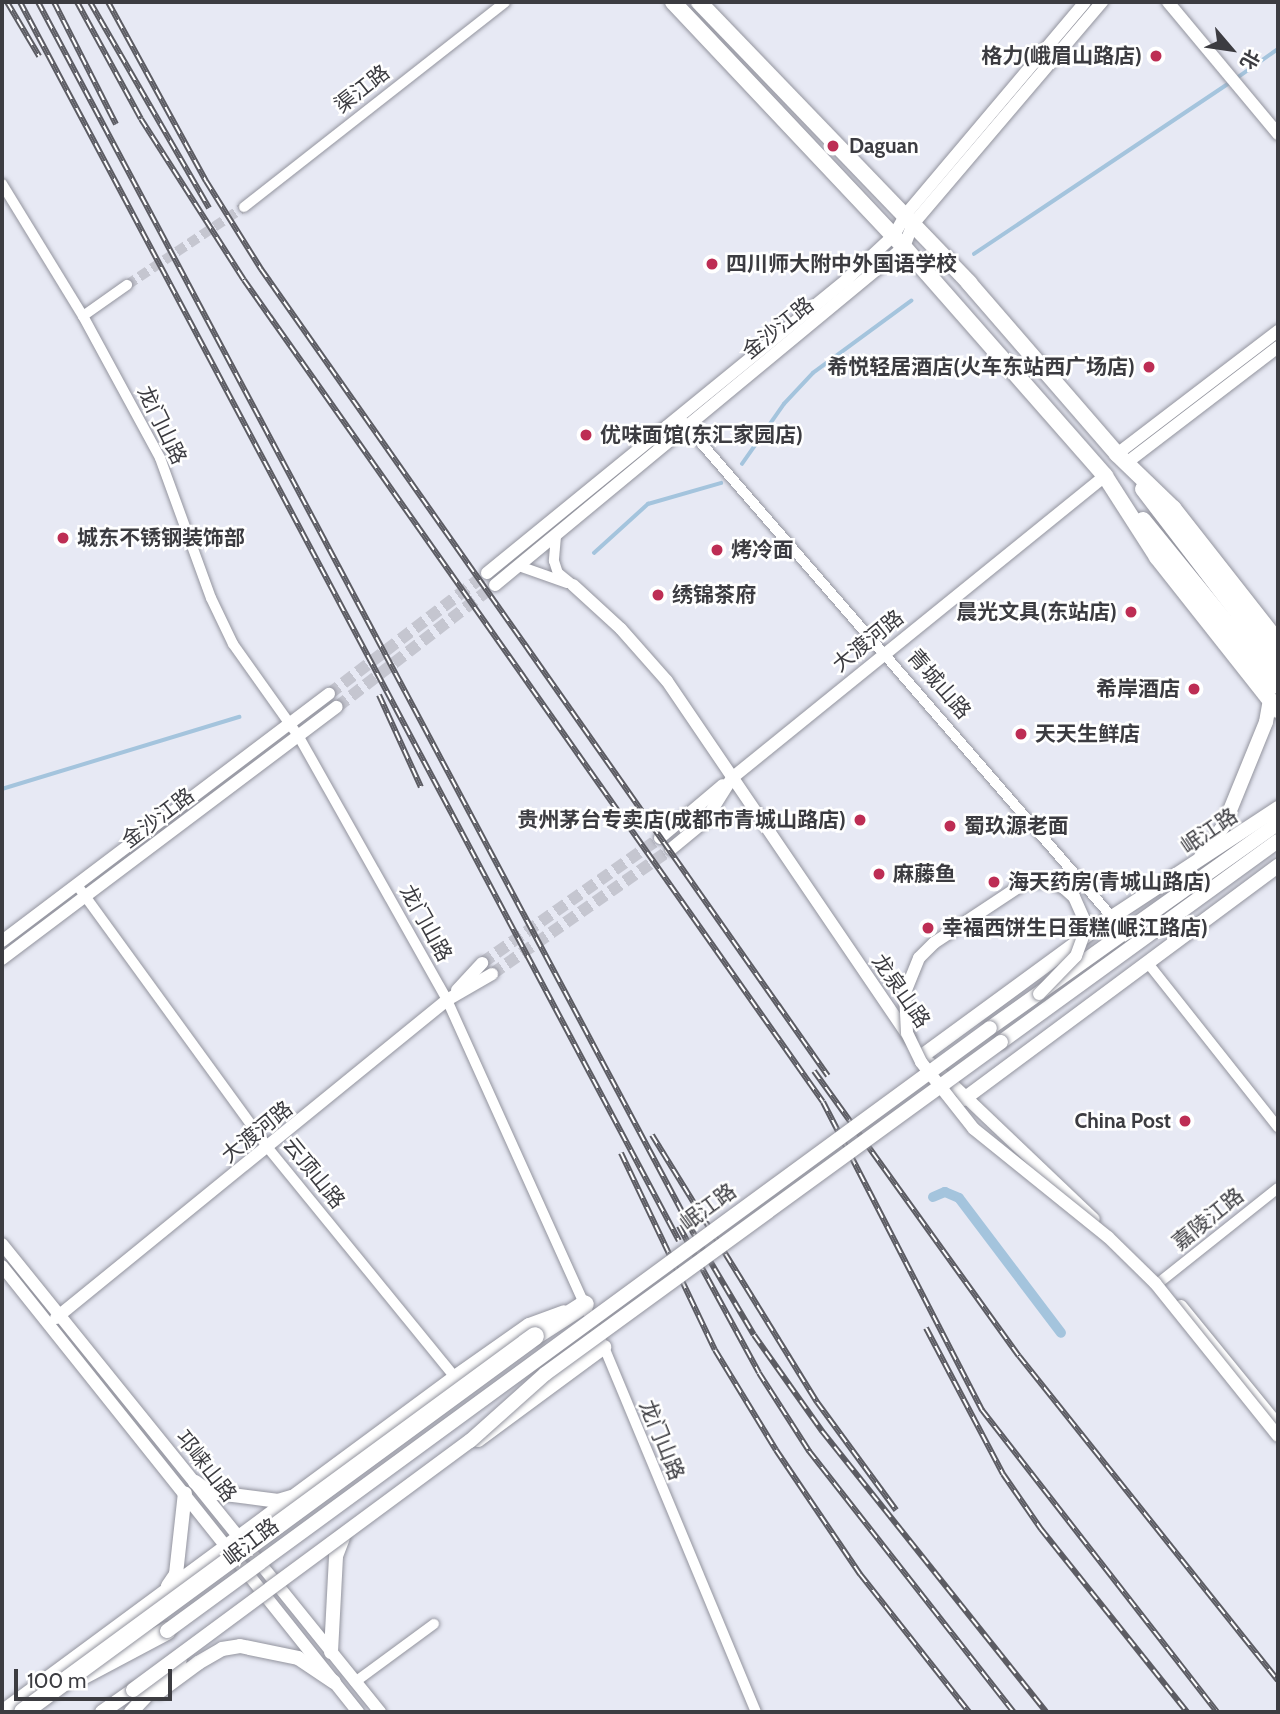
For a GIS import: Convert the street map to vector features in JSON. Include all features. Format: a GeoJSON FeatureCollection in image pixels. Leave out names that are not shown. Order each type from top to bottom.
{"type":"FeatureCollection","features":[{"type":"Feature","properties":{"kind":"highway"},"geometry":{"type":"LineString","coordinates":[[23,1712],[535,1336],[585,1304]]}},
{"type":"Feature","properties":{"kind":"highway"},"geometry":{"type":"LineString","coordinates":[[51,1693],[167,1630]]}},
{"type":"Feature","properties":{"kind":"main road"},"geometry":{"type":"LineString","coordinates":[[664,2],[697,30]]}},
{"type":"Feature","properties":{"kind":"main road"},"geometry":{"type":"LineString","coordinates":[[673,2],[899,241],[1105,476],[1157,557],[1275,698],[1224,825],[1194,866]]}},
{"type":"Feature","properties":{"kind":"main road"},"geometry":{"type":"LineString","coordinates":[[701,2],[910,219],[1121,459],[1278,665]]}},
{"type":"Feature","properties":{"kind":"main road"},"geometry":{"type":"LineString","coordinates":[[1121,459],[1173,508],[1278,642]]}},
{"type":"Feature","properties":{"kind":"main road","name":"岷江路"},"geometry":{"type":"LineString","coordinates":[[922,1056],[1112,917],[1194,866],[1278,808]]}},
{"type":"Feature","properties":{"kind":"main road","name":"岷江路"},"geometry":{"type":"LineString","coordinates":[[167,1630],[1039,994],[1278,823]]}},
{"type":"Feature","properties":{"kind":"main road","name":"岷江路"},"geometry":{"type":"LineString","coordinates":[[102,1712],[470,1441],[545,1374],[1278,841]]}},
{"type":"Feature","properties":{"kind":"main road"},"geometry":{"type":"LineString","coordinates":[[964,1099],[1278,866]]}},
{"type":"Feature","properties":{"kind":"main road"},"geometry":{"type":"LineString","coordinates":[[2,1712],[166,1590],[302,1494],[454,1377],[529,1325],[585,1304]]}},
{"type":"Feature","properties":{"kind":"main road"},"geometry":{"type":"LineString","coordinates":[[138,1708],[173,1666],[604,1347]]}},
{"type":"Feature","properties":{"kind":"main road"},"geometry":{"type":"LineString","coordinates":[[166,1590],[176,1574],[190,1488],[278,1501],[302,1494]]}},
{"type":"Feature","properties":{"kind":"main road"},"geometry":{"type":"LineString","coordinates":[[331,1652],[336,1556],[343,1538]]}},
{"type":"Feature","properties":{"kind":"main road"},"geometry":{"type":"LineString","coordinates":[[138,1708],[198,1663],[222,1649],[240,1646],[298,1658],[334,1682]]}},
{"type":"Feature","properties":{"kind":"street","name":"渠江路"},"geometry":{"type":"LineString","coordinates":[[244,207],[505,2]]}},
{"type":"Feature","properties":{"kind":"street","name":"金沙江路"},"geometry":{"type":"LineString","coordinates":[[495,585],[687,427],[899,241],[910,219],[1085,2]]}},
{"type":"Feature","properties":{"kind":"street","name":"金沙江路"},"geometry":{"type":"LineString","coordinates":[[910,219],[1102,2]]}},
{"type":"Feature","properties":{"kind":"street"},"geometry":{"type":"LineString","coordinates":[[1168,2],[1278,134]]}},
{"type":"Feature","properties":{"kind":"street","name":"龙门山路"},"geometry":{"type":"LineString","coordinates":[[2,184],[83,316],[160,458],[211,598],[233,644],[299,737],[447,1000],[604,1347],[756,1712]]}},
{"type":"Feature","properties":{"kind":"street","name":"金沙江路"},"geometry":{"type":"LineString","coordinates":[[487,573],[678,416],[899,241]]}},
{"type":"Feature","properties":{"kind":"street"},"geometry":{"type":"LineString","coordinates":[[83,316],[127,285]]}},
{"type":"Feature","properties":{"kind":"street"},"geometry":{"type":"LineString","coordinates":[[1121,459],[1278,331]]}},
{"type":"Feature","properties":{"kind":"street"},"geometry":{"type":"LineString","coordinates":[[1121,459],[1278,347]]}},
{"type":"Feature","properties":{"kind":"street","name":"青城山路"},"geometry":{"type":"LineString","coordinates":[[678,416],[1112,917]]}},
{"type":"Feature","properties":{"kind":"street","name":"大渡河路"},"geometry":{"type":"LineString","coordinates":[[671,849],[705,821],[732,778],[1105,476]]}},
{"type":"Feature","properties":{"kind":"street","name":"龙泉山路"},"geometry":{"type":"LineString","coordinates":[[556,536],[554,561],[558,573],[621,629],[667,681],[922,1056],[964,1099],[1161,1281],[1278,1425]]}},
{"type":"Feature","properties":{"kind":"street"},"geometry":{"type":"LineString","coordinates":[[519,566],[573,585]]}},
{"type":"Feature","properties":{"kind":"street","name":"金沙江路"},"geometry":{"type":"LineString","coordinates":[[2,941],[329,694]]}},
{"type":"Feature","properties":{"kind":"street","name":"金沙江路"},"geometry":{"type":"LineString","coordinates":[[2,959],[337,707]]}},
{"type":"Feature","properties":{"kind":"street"},"geometry":{"type":"LineString","coordinates":[[660,838],[732,778]]}},
{"type":"Feature","properties":{"kind":"street"},"geometry":{"type":"LineString","coordinates":[[1039,994],[1076,957],[1087,926],[1074,897],[1064,888],[1049,882],[1026,882],[934,943],[919,958],[905,992],[907,1032],[921,1062],[974,1129],[1108,1237],[1155,1283],[1278,1436]]}},
{"type":"Feature","properties":{"kind":"street","name":"云顶山路"},"geometry":{"type":"LineString","coordinates":[[77,885],[268,1148],[454,1377]]}},
{"type":"Feature","properties":{"kind":"street"},"geometry":{"type":"LineString","coordinates":[[1147,962],[1278,1127]]}},
{"type":"Feature","properties":{"kind":"street"},"geometry":{"type":"LineString","coordinates":[[447,1000],[482,963]]}},
{"type":"Feature","properties":{"kind":"street","name":"大渡河路"},"geometry":{"type":"LineString","coordinates":[[49,1323],[268,1148],[447,1000],[492,974]]}},
{"type":"Feature","properties":{"kind":"street","name":"嘉陵江路"},"geometry":{"type":"LineString","coordinates":[[1161,1281],[1278,1188]]}},
{"type":"Feature","properties":{"kind":"street","name":"邛崃山路"},"geometry":{"type":"LineString","coordinates":[[2,1244],[61,1315],[190,1488],[272,1592],[358,1712]]}},
{"type":"Feature","properties":{"kind":"street","name":"邛崃山路"},"geometry":{"type":"LineString","coordinates":[[2,1266],[190,1488]]}},
{"type":"Feature","properties":{"kind":"street"},"geometry":{"type":"LineString","coordinates":[[1237,1374],[1260,1393],[1278,1415]]}},
{"type":"Feature","properties":{"kind":"street","name":"邛崃山路"},"geometry":{"type":"LineString","coordinates":[[272,1592],[331,1652],[380,1712]]}},
{"type":"Feature","properties":{"kind":"street"},"geometry":{"type":"LineString","coordinates":[[355,1682],[434,1625]]}},
{"type":"Feature","properties":{"kind":"waterway"},"geometry":{"type":"LineString","coordinates":[[1237,78],[1278,49]]}},
{"type":"Feature","properties":{"kind":"waterway"},"geometry":{"type":"LineString","coordinates":[[974,254],[1231,82]]}},
{"type":"Feature","properties":{"kind":"waterway"},"geometry":{"type":"LineString","coordinates":[[742,464],[784,404],[813,373],[911,301]]}},
{"type":"Feature","properties":{"kind":"waterway"},"geometry":{"type":"LineString","coordinates":[[594,553],[648,504],[721,483]]}},
{"type":"Feature","properties":{"kind":"waterway"},"geometry":{"type":"LineString","coordinates":[[2,789],[239,717]]}},
{"type":"Feature","properties":{"kind":"waterway"},"geometry":{"type":"LineString","coordinates":[[933,1197],[945,1192],[959,1198],[1061,1333]]}},
{"type":"Feature","properties":{"kind":"tunnel"},"geometry":{"type":"LineString","coordinates":[[127,285],[244,207]]}},
{"type":"Feature","properties":{"kind":"tunnel"},"geometry":{"type":"LineString","coordinates":[[329,694],[487,573]]}},
{"type":"Feature","properties":{"kind":"tunnel"},"geometry":{"type":"LineString","coordinates":[[337,707],[495,585]]}},
{"type":"Feature","properties":{"kind":"tunnel"},"geometry":{"type":"LineString","coordinates":[[482,963],[660,838]]}},
{"type":"Feature","properties":{"kind":"tunnel"},"geometry":{"type":"LineString","coordinates":[[492,974],[671,849]]}},
{"type":"Feature","properties":{"kind":"railway"},"geometry":{"type":"LineString","coordinates":[[7,2],[39,56]]}},
{"type":"Feature","properties":{"kind":"railway"},"geometry":{"type":"LineString","coordinates":[[20,2],[679,1241]]}},
{"type":"Feature","properties":{"kind":"railway"},"geometry":{"type":"LineString","coordinates":[[38,2],[694,1234],[754,1335],[822,1431],[1046,1712]]}},
{"type":"Feature","properties":{"kind":"railway"},"geometry":{"type":"LineString","coordinates":[[54,2],[116,124]]}},
{"type":"Feature","properties":{"kind":"railway"},"geometry":{"type":"LineString","coordinates":[[77,2],[141,119],[244,280],[823,1102],[982,1410],[1217,1712]]}},
{"type":"Feature","properties":{"kind":"railway"},"geometry":{"type":"LineString","coordinates":[[90,2],[209,208]]}},
{"type":"Feature","properties":{"kind":"railway"},"geometry":{"type":"LineString","coordinates":[[108,2],[206,181],[261,269],[828,1076]]}},
{"type":"Feature","properties":{"kind":"railway"},"geometry":{"type":"LineString","coordinates":[[379,695],[421,787]]}},
{"type":"Feature","properties":{"kind":"railway"},"geometry":{"type":"LineString","coordinates":[[814,1071],[1019,1356],[1278,1680]]}},
{"type":"Feature","properties":{"kind":"railway"},"geometry":{"type":"LineString","coordinates":[[652,1135],[817,1402],[896,1510]]}},
{"type":"Feature","properties":{"kind":"railway"},"geometry":{"type":"LineString","coordinates":[[621,1153],[715,1350],[776,1450],[860,1574],[969,1712]]}},
{"type":"Feature","properties":{"kind":"railway"},"geometry":{"type":"LineString","coordinates":[[679,1226],[759,1373],[809,1451],[1014,1712]]}},
{"type":"Feature","properties":{"kind":"railway"},"geometry":{"type":"LineString","coordinates":[[926,1328],[1003,1474],[1041,1529],[1187,1712]]}},
{"type":"Feature","properties":{"kind":"place","name":"格力(峨眉山路店)"},"geometry":{"type":"Point","coordinates":[1156,56]}},
{"type":"Feature","properties":{"kind":"place","name":"Daguan"},"geometry":{"type":"Point","coordinates":[833,146]}},
{"type":"Feature","properties":{"kind":"place","name":"四川师大附中外国语学校"},"geometry":{"type":"Point","coordinates":[712,264]}},
{"type":"Feature","properties":{"kind":"place","name":"希悦轻居酒店(火车东站西广场店)"},"geometry":{"type":"Point","coordinates":[1149,367]}},
{"type":"Feature","properties":{"kind":"place","name":"优味面馆(东汇家园店)"},"geometry":{"type":"Point","coordinates":[586,435]}},
{"type":"Feature","properties":{"kind":"place","name":"城东不锈钢装饰部"},"geometry":{"type":"Point","coordinates":[63,538]}},
{"type":"Feature","properties":{"kind":"place","name":"烤冷面"},"geometry":{"type":"Point","coordinates":[717,550]}},
{"type":"Feature","properties":{"kind":"place","name":"绣锦茶府"},"geometry":{"type":"Point","coordinates":[658,595]}},
{"type":"Feature","properties":{"kind":"place","name":"晨光文具(东站店)"},"geometry":{"type":"Point","coordinates":[1131,612]}},
{"type":"Feature","properties":{"kind":"place","name":"希岸酒店"},"geometry":{"type":"Point","coordinates":[1194,689]}},
{"type":"Feature","properties":{"kind":"place","name":"天天生鲜店"},"geometry":{"type":"Point","coordinates":[1021,734]}},
{"type":"Feature","properties":{"kind":"place","name":"贵州茅台专卖店(成都市青城山路店)"},"geometry":{"type":"Point","coordinates":[860,820]}},
{"type":"Feature","properties":{"kind":"place","name":"蜀玖源老面"},"geometry":{"type":"Point","coordinates":[950,826]}},
{"type":"Feature","properties":{"kind":"place","name":"麻藤鱼"},"geometry":{"type":"Point","coordinates":[879,874]}},
{"type":"Feature","properties":{"kind":"place","name":"海天药房(青城山路店)"},"geometry":{"type":"Point","coordinates":[994,882]}},
{"type":"Feature","properties":{"kind":"place","name":"幸福西饼生日蛋糕(岷江路店)"},"geometry":{"type":"Point","coordinates":[928,928]}},
{"type":"Feature","properties":{"kind":"place","name":"China Post"},"geometry":{"type":"Point","coordinates":[1185,1121]}}]}
